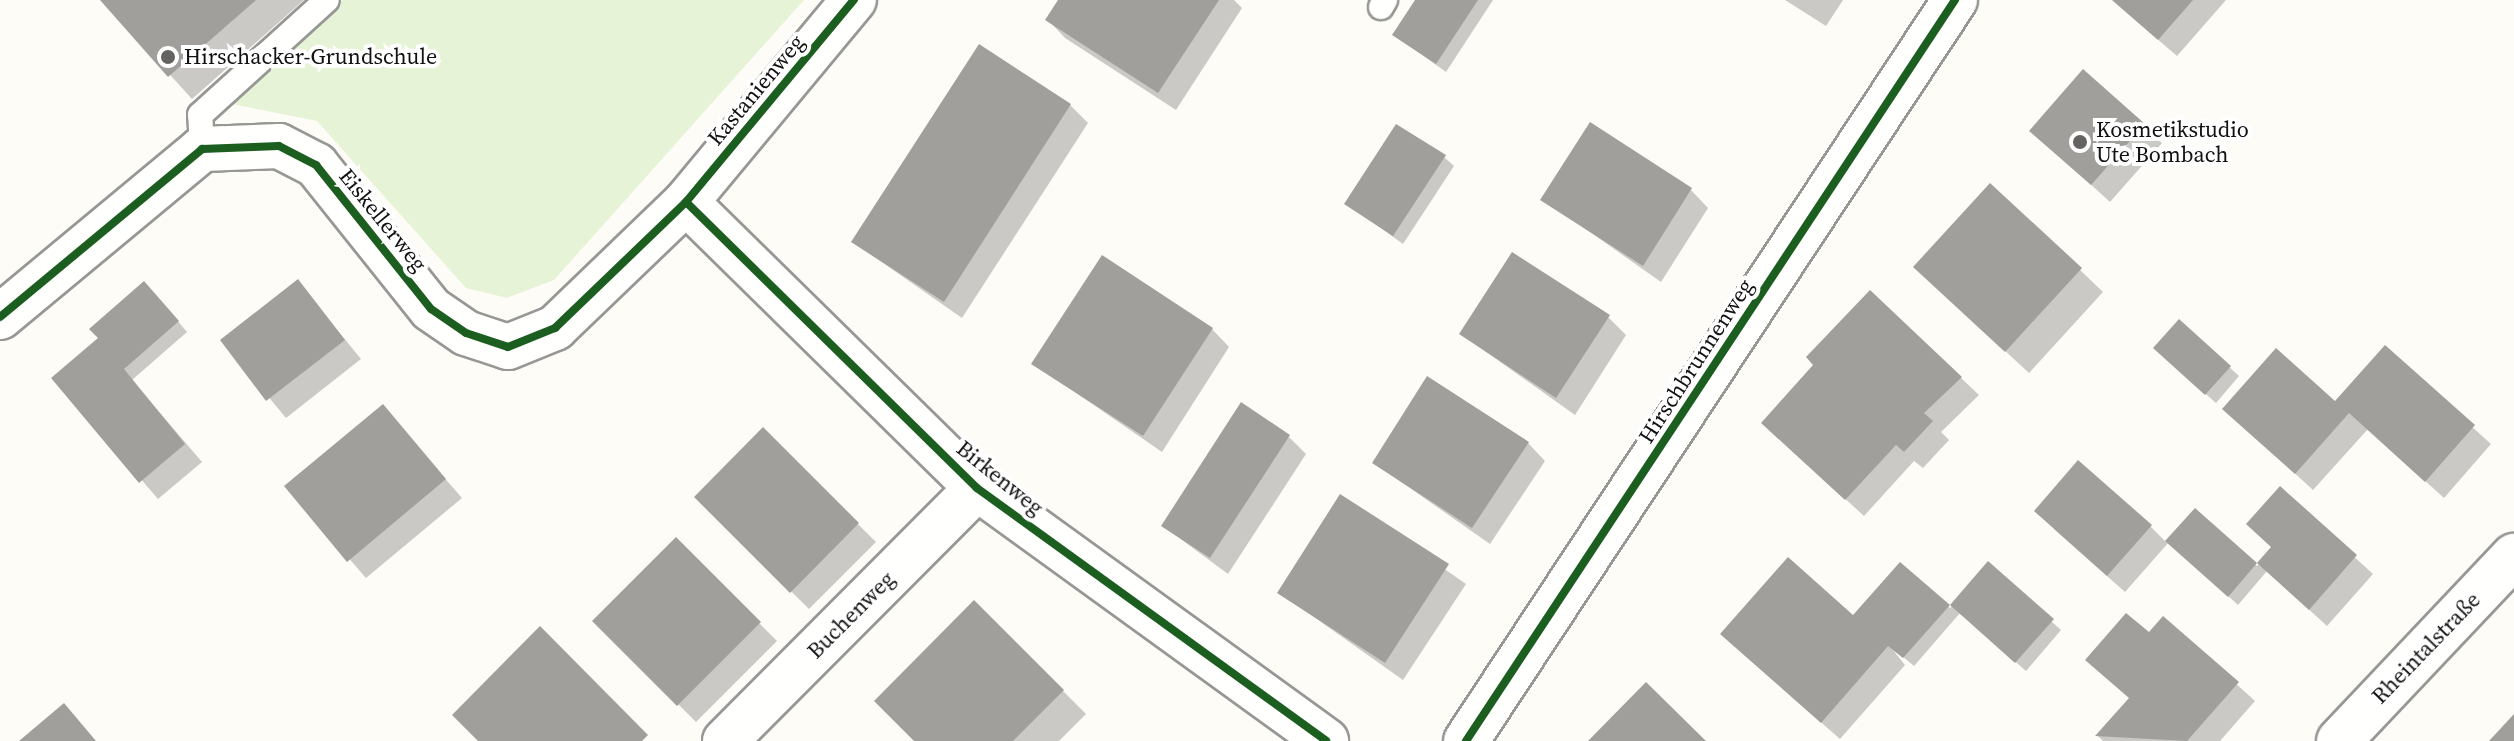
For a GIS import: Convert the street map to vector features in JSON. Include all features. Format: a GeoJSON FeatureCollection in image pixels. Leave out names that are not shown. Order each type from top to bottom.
{"type":"FeatureCollection","features":[{"type":"Feature","properties":{"kind":"street","name":"Kastanienweg"},"geometry":{"type":"LineString","coordinates":[[686,202],[854,0]]}},
{"type":"Feature","properties":{"kind":"street","name":"Hirschbrunnenweg"},"geometry":{"type":"LineString","coordinates":[[1466,741],[1955,0]]}},
{"type":"Feature","properties":{"kind":"street","name":"Eiskellerweg"},"geometry":{"type":"LineString","coordinates":[[202,149],[279,146],[316,165],[431,309],[466,333],[508,347],[555,328],[686,202]]}},
{"type":"Feature","properties":{"kind":"street"},"geometry":{"type":"LineString","coordinates":[[0,317],[202,149]]}},
{"type":"Feature","properties":{"kind":"street","name":"Birkenweg"},"geometry":{"type":"LineString","coordinates":[[686,202],[977,488],[1326,741]]}},
{"type":"Feature","properties":{"kind":"street","name":"Buchenweg"},"geometry":{"type":"LineString","coordinates":[[725,741],[977,488]]}},
{"type":"Feature","properties":{"kind":"street","name":"Rheintalstraße"},"geometry":{"type":"LineString","coordinates":[[2339,741],[2514,556]]}},
{"type":"Feature","properties":{"kind":"lane"},"geometry":{"type":"LineString","coordinates":[[202,149],[200,115],[327,0]]}},
{"type":"Feature","properties":{"kind":"green space"},"geometry":{"type":"Polygon","coordinates":[[[343,0],[804,0],[554,280],[507,298],[466,288],[317,121],[227,103],[343,0]]]}},
{"type":"Feature","properties":{"kind":"building"},"geometry":{"type":"Polygon","coordinates":[[[100,0],[256,0],[168,77],[100,0]]]}},
{"type":"Feature","properties":{"kind":"building"},"geometry":{"type":"Polygon","coordinates":[[[1058,0],[1219,0],[1158,93],[1045,20],[1058,0]]]}},
{"type":"Feature","properties":{"kind":"building"},"geometry":{"type":"Polygon","coordinates":[[[1415,0],[1478,0],[1436,64],[1392,35],[1415,0]]]}},
{"type":"Feature","properties":{"kind":"building"},"geometry":{"type":"Polygon","coordinates":[[[2112,0],[2193,0],[2158,40],[2112,0]]]}},
{"type":"Feature","properties":{"kind":"building"},"geometry":{"type":"Polygon","coordinates":[[[979,44],[1071,104],[944,302],[851,242],[979,44]]]}},
{"type":"Feature","properties":{"kind":"building"},"geometry":{"type":"Polygon","coordinates":[[[2083,69],[2145,124],[2091,185],[2029,131],[2083,69]]]}},
{"type":"Feature","properties":{"kind":"building"},"geometry":{"type":"Polygon","coordinates":[[[1590,122],[1692,188],[1643,266],[1540,200],[1590,122]]]}},
{"type":"Feature","properties":{"kind":"building"},"geometry":{"type":"Polygon","coordinates":[[[1396,124],[1446,155],[1393,236],[1344,204],[1396,124]]]}},
{"type":"Feature","properties":{"kind":"building"},"geometry":{"type":"Polygon","coordinates":[[[1990,183],[2082,268],[2005,352],[1913,267],[1990,183]]]}},
{"type":"Feature","properties":{"kind":"building"},"geometry":{"type":"Polygon","coordinates":[[[1512,252],[1610,315],[1556,398],[1459,334],[1512,252]]]}},
{"type":"Feature","properties":{"kind":"building"},"geometry":{"type":"Polygon","coordinates":[[[1102,255],[1213,328],[1143,436],[1031,364],[1102,255]]]}},
{"type":"Feature","properties":{"kind":"building"},"geometry":{"type":"Polygon","coordinates":[[[298,279],[345,340],[266,401],[220,340],[298,279]]]}},
{"type":"Feature","properties":{"kind":"building"},"geometry":{"type":"Polygon","coordinates":[[[144,281],[179,321],[124,369],[185,444],[139,483],[51,378],[98,338],[89,329],[144,281]]]}},
{"type":"Feature","properties":{"kind":"building"},"geometry":{"type":"Polygon","coordinates":[[[1870,290],[1962,377],[1924,413],[1933,421],[1904,452],[1896,445],[1845,500],[1761,423],[1813,365],[1806,357],[1870,290]]]}},
{"type":"Feature","properties":{"kind":"building"},"geometry":{"type":"Polygon","coordinates":[[[2179,319],[2231,366],[2205,395],[2153,348],[2179,319]]]}},
{"type":"Feature","properties":{"kind":"building"},"geometry":{"type":"Polygon","coordinates":[[[2385,345],[2475,425],[2425,482],[2349,413],[2295,474],[2222,409],[2276,348],[2335,401],[2385,345]]]}},
{"type":"Feature","properties":{"kind":"building"},"geometry":{"type":"Polygon","coordinates":[[[1427,376],[1529,442],[1472,528],[1372,463],[1427,376]]]}},
{"type":"Feature","properties":{"kind":"building"},"geometry":{"type":"Polygon","coordinates":[[[1241,402],[1290,435],[1210,558],[1161,526],[1241,402]]]}},
{"type":"Feature","properties":{"kind":"building"},"geometry":{"type":"Polygon","coordinates":[[[383,404],[446,479],[347,562],[284,486],[383,404]]]}},
{"type":"Feature","properties":{"kind":"building"},"geometry":{"type":"Polygon","coordinates":[[[763,427],[859,523],[790,593],[694,497],[763,427]]]}},
{"type":"Feature","properties":{"kind":"building"},"geometry":{"type":"Polygon","coordinates":[[[2078,460],[2152,525],[2107,576],[2034,511],[2078,460]]]}},
{"type":"Feature","properties":{"kind":"building"},"geometry":{"type":"Polygon","coordinates":[[[2280,486],[2357,555],[2309,610],[2257,563],[2271,547],[2246,524],[2280,486]]]}},
{"type":"Feature","properties":{"kind":"building"},"geometry":{"type":"Polygon","coordinates":[[[1340,494],[1449,564],[1385,663],[1277,593],[1340,494]]]}},
{"type":"Feature","properties":{"kind":"building"},"geometry":{"type":"Polygon","coordinates":[[[2195,508],[2257,563],[2228,597],[2165,541],[2195,508]]]}},
{"type":"Feature","properties":{"kind":"building"},"geometry":{"type":"Polygon","coordinates":[[[676,537],[761,622],[677,706],[592,621],[676,537]]]}},
{"type":"Feature","properties":{"kind":"building"},"geometry":{"type":"Polygon","coordinates":[[[1788,557],[1853,615],[1900,562],[1950,605],[1903,658],[1888,646],[1821,723],[1720,634],[1788,557]]]}},
{"type":"Feature","properties":{"kind":"building"},"geometry":{"type":"Polygon","coordinates":[[[1988,561],[2054,619],[2015,663],[1950,605],[1988,561]]]}},
{"type":"Feature","properties":{"kind":"building"},"geometry":{"type":"Polygon","coordinates":[[[974,600],[1064,690],[1013,741],[914,741],[874,701],[974,600]]]}},
{"type":"Feature","properties":{"kind":"building"},"geometry":{"type":"Polygon","coordinates":[[[2126,613],[2149,632],[2163,616],[2239,682],[2187,741],[2095,736],[2129,698],[2085,660],[2126,613]]]}},
{"type":"Feature","properties":{"kind":"building"},"geometry":{"type":"Polygon","coordinates":[[[540,626],[648,735],[642,741],[478,741],[452,715],[540,626]]]}},
{"type":"Feature","properties":{"kind":"building"},"geometry":{"type":"Polygon","coordinates":[[[1646,682],[1706,741],[1588,741],[1646,682]]]}},
{"type":"Feature","properties":{"kind":"building"},"geometry":{"type":"Polygon","coordinates":[[[64,703],[96,741],[19,741],[64,703]]]}},
{"type":"Feature","properties":{"kind":"building"},"geometry":{"type":"Polygon","coordinates":[[[2514,714],[2514,741],[2489,741],[2514,714]]]}},
{"type":"Feature","properties":{"kind":"cycle path"},"geometry":{"type":"LineString","coordinates":[[0,317],[202,149],[279,146],[316,165],[431,309],[466,333],[508,347],[555,328],[686,202],[854,0]]}},
{"type":"Feature","properties":{"kind":"cycle path"},"geometry":{"type":"LineString","coordinates":[[1466,741],[1955,0]]}},
{"type":"Feature","properties":{"kind":"cycle path"},"geometry":{"type":"LineString","coordinates":[[686,202],[977,488],[1326,741]]}},
{"type":"Feature","properties":{"kind":"place","name":"Hirschacker-Grundschule"},"geometry":{"type":"Point","coordinates":[168,57]}},
{"type":"Feature","properties":{"kind":"place","name":"Kosmetikstudio Ute Bombach"},"geometry":{"type":"Point","coordinates":[2080,142]}}]}
